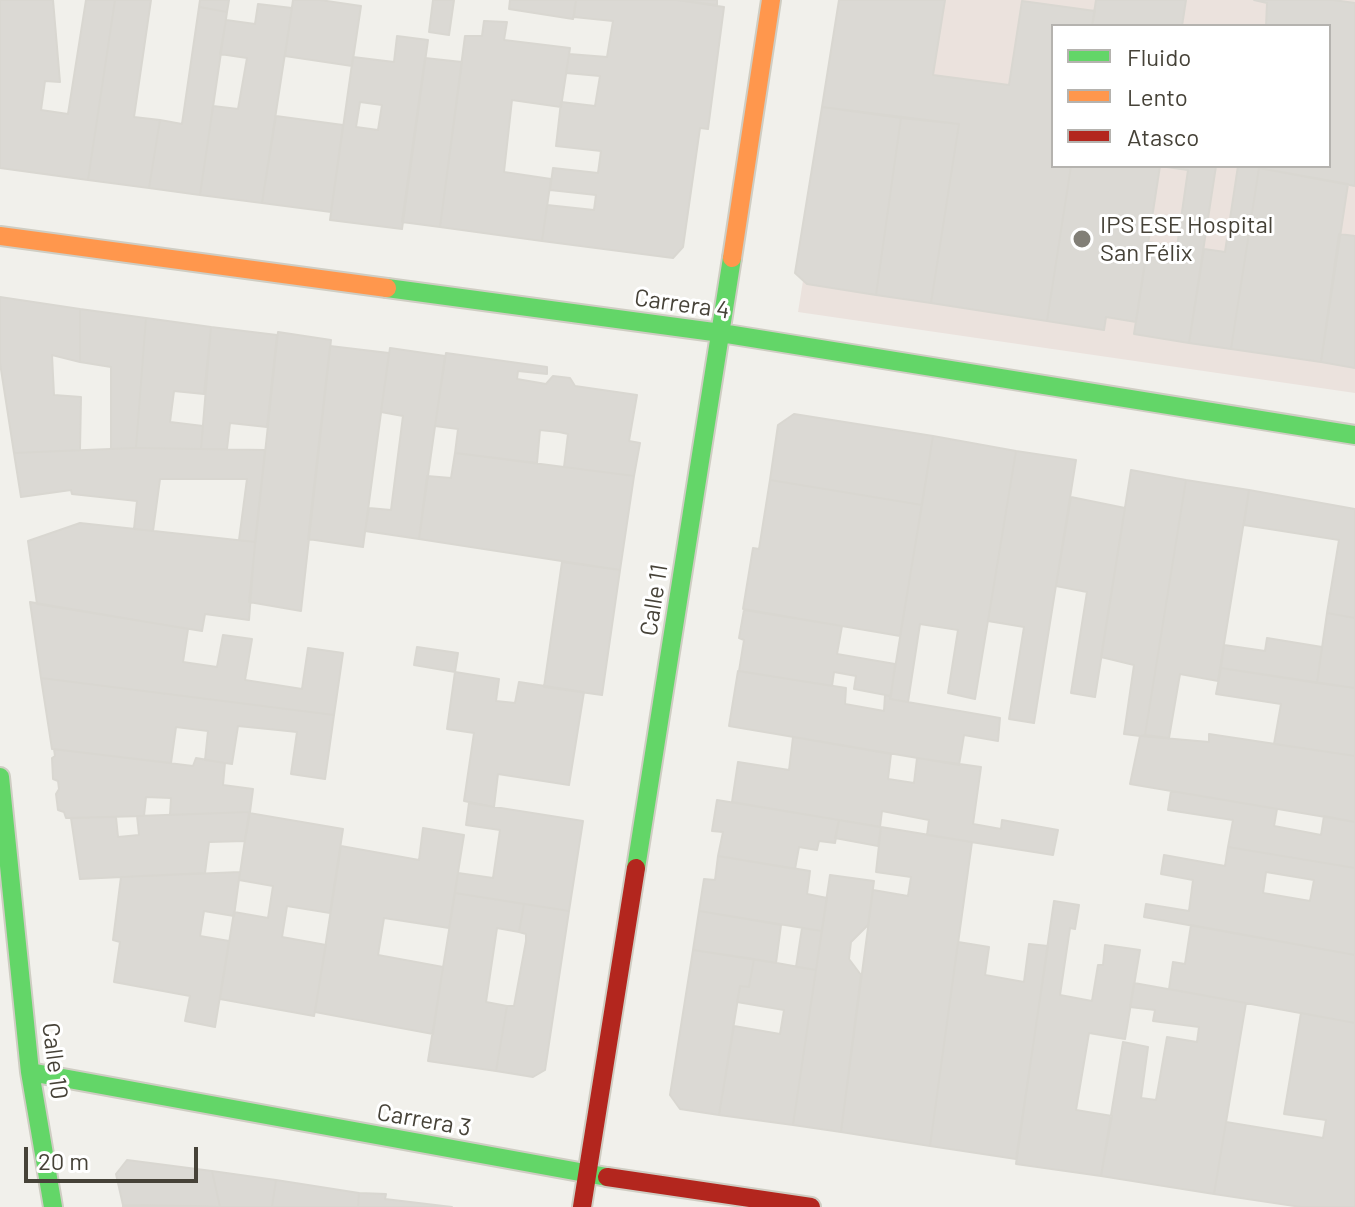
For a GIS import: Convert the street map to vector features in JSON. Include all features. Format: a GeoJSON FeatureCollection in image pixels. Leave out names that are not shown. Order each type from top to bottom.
{"type":"FeatureCollection","features":[{"type":"Feature","properties":{"kind":"main road","name":"Calle 11"},"geometry":{"type":"LineString","coordinates":[[582,1207],[771,0]]}},
{"type":"Feature","properties":{"kind":"main road","name":"Carrera 4"},"geometry":{"type":"LineString","coordinates":[[0,236],[721,333],[1355,435]]}},
{"type":"Feature","properties":{"kind":"main road","name":"Calle 10"},"geometry":{"type":"LineString","coordinates":[[0,777],[30,1072],[53,1207]]}},
{"type":"Feature","properties":{"kind":"main road","name":"Carrera 3"},"geometry":{"type":"LineString","coordinates":[[30,1072],[587,1174],[811,1207]]}},
{"type":"Feature","properties":{"kind":"shaded area","name":"IPS ESE Hospital San Félix"},"geometry":{"type":"Polygon","coordinates":[[[848,0],[1355,0],[1355,393],[798,312],[848,0]]]}},
{"type":"Feature","properties":{"kind":"building"},"geometry":{"type":"Polygon","coordinates":[[[0,0],[53,0],[60,82],[45,81],[41,110],[68,114],[86,0],[115,0],[88,180],[0,168],[0,0]]]}},
{"type":"Feature","properties":{"kind":"building"},"geometry":{"type":"Polygon","coordinates":[[[115,0],[151,0],[134,117],[160,120],[149,188],[88,180],[115,0]]]}},
{"type":"Feature","properties":{"kind":"building"},"geometry":{"type":"Polygon","coordinates":[[[200,0],[229,0],[227,12],[199,7],[200,0]]]}},
{"type":"Feature","properties":{"kind":"building"},"geometry":{"type":"Polygon","coordinates":[[[293,0],[361,6],[352,66],[285,56],[293,0]]]}},
{"type":"Feature","properties":{"kind":"building"},"geometry":{"type":"Polygon","coordinates":[[[433,0],[454,0],[449,35],[429,32],[433,0]]]}},
{"type":"Feature","properties":{"kind":"building"},"geometry":{"type":"Polygon","coordinates":[[[510,0],[576,0],[573,19],[509,9],[510,0]]]}},
{"type":"Feature","properties":{"kind":"building"},"geometry":{"type":"Polygon","coordinates":[[[576,0],[677,0],[724,7],[708,129],[700,128],[683,247],[673,258],[542,241],[547,205],[594,210],[596,195],[550,190],[553,168],[598,173],[601,151],[556,146],[561,102],[595,106],[600,76],[566,73],[569,54],[607,57],[613,21],[574,17],[576,0]]]}},
{"type":"Feature","properties":{"kind":"building"},"geometry":{"type":"Polygon","coordinates":[[[677,0],[717,0],[717,5],[677,0]]]}},
{"type":"Feature","properties":{"kind":"building"},"geometry":{"type":"Polygon","coordinates":[[[839,0],[945,0],[933,75],[1009,85],[1022,1],[1095,11],[1092,24],[1051,24],[1051,168],[1071,168],[1047,321],[931,303],[959,124],[822,107],[839,0]]]}},
{"type":"Feature","properties":{"kind":"building"},"geometry":{"type":"Polygon","coordinates":[[[1096,0],[1186,0],[1182,24],[1092,24],[1096,0]]]}},
{"type":"Feature","properties":{"kind":"building"},"geometry":{"type":"Polygon","coordinates":[[[1254,0],[1355,3],[1355,186],[1259,168],[1331,168],[1331,24],[1266,24],[1267,3],[1254,0]]]}},
{"type":"Feature","properties":{"kind":"building"},"geometry":{"type":"Polygon","coordinates":[[[258,4],[292,8],[262,203],[200,195],[213,106],[238,109],[247,58],[220,54],[226,20],[255,24],[258,4]]]}},
{"type":"Feature","properties":{"kind":"building"},"geometry":{"type":"Polygon","coordinates":[[[199,7],[227,12],[200,195],[149,188],[160,120],[182,124],[199,7]]]}},
{"type":"Feature","properties":{"kind":"building"},"geometry":{"type":"Polygon","coordinates":[[[484,21],[507,22],[504,40],[570,48],[561,107],[512,100],[504,172],[551,179],[542,241],[440,227],[465,36],[482,36],[484,21]]]}},
{"type":"Feature","properties":{"kind":"building"},"geometry":{"type":"Polygon","coordinates":[[[397,36],[428,40],[402,229],[330,220],[353,57],[394,62],[397,36]],[[360,102],[356,127],[378,130],[382,105],[360,102]]]}},
{"type":"Feature","properties":{"kind":"building"},"geometry":{"type":"Polygon","coordinates":[[[425,58],[462,62],[440,227],[402,222],[425,58]]]}},
{"type":"Feature","properties":{"kind":"building"},"geometry":{"type":"Polygon","coordinates":[[[822,107],[901,118],[876,295],[807,284],[795,273],[822,107]]]}},
{"type":"Feature","properties":{"kind":"building"},"geometry":{"type":"Polygon","coordinates":[[[276,116],[343,125],[331,212],[262,203],[276,116]]]}},
{"type":"Feature","properties":{"kind":"building"},"geometry":{"type":"Polygon","coordinates":[[[901,118],[959,124],[931,303],[876,295],[901,118]]]}},
{"type":"Feature","properties":{"kind":"building"},"geometry":{"type":"Polygon","coordinates":[[[1071,168],[1160,168],[1136,322],[1106,317],[1104,330],[1047,321],[1071,168]]]}},
{"type":"Feature","properties":{"kind":"building"},"geometry":{"type":"Polygon","coordinates":[[[1174,168],[1216,168],[1189,343],[1134,334],[1148,242],[1177,247],[1188,170],[1174,168]]]}},
{"type":"Feature","properties":{"kind":"building"},"geometry":{"type":"Polygon","coordinates":[[[1238,168],[1259,168],[1231,349],[1189,343],[1204,249],[1225,252],[1238,168]]]}},
{"type":"Feature","properties":{"kind":"building"},"geometry":{"type":"Polygon","coordinates":[[[1259,168],[1348,184],[1321,362],[1231,349],[1259,168]]]}},
{"type":"Feature","properties":{"kind":"building"},"geometry":{"type":"Polygon","coordinates":[[[1339,234],[1355,236],[1355,368],[1321,362],[1339,234]]]}},
{"type":"Feature","properties":{"kind":"building"},"geometry":{"type":"Polygon","coordinates":[[[0,297],[80,309],[80,362],[52,355],[54,395],[81,397],[80,450],[14,453],[0,363],[0,297]]]}},
{"type":"Feature","properties":{"kind":"building"},"geometry":{"type":"Polygon","coordinates":[[[80,309],[146,318],[136,448],[111,449],[111,367],[80,362],[80,309]]]}},
{"type":"Feature","properties":{"kind":"building"},"geometry":{"type":"Polygon","coordinates":[[[146,318],[211,327],[204,394],[174,391],[170,422],[203,426],[201,449],[136,448],[146,318]]]}},
{"type":"Feature","properties":{"kind":"building"},"geometry":{"type":"Polygon","coordinates":[[[211,327],[277,335],[267,427],[230,423],[227,449],[201,449],[211,327]]]}},
{"type":"Feature","properties":{"kind":"building"},"geometry":{"type":"Polygon","coordinates":[[[278,332],[331,340],[301,611],[249,602],[278,332]]]}},
{"type":"Feature","properties":{"kind":"building"},"geometry":{"type":"Polygon","coordinates":[[[330,346],[389,353],[363,547],[308,539],[330,346]]]}},
{"type":"Feature","properties":{"kind":"building"},"geometry":{"type":"Polygon","coordinates":[[[390,348],[445,356],[419,539],[365,531],[369,508],[391,510],[403,416],[381,412],[390,348]]]}},
{"type":"Feature","properties":{"kind":"building"},"geometry":{"type":"Polygon","coordinates":[[[446,353],[547,367],[547,374],[518,371],[517,379],[546,384],[553,376],[570,378],[575,386],[637,395],[629,441],[640,443],[634,476],[564,467],[568,434],[559,432],[540,430],[537,463],[455,453],[458,429],[435,426],[446,353]]]}},
{"type":"Feature","properties":{"kind":"building"},"geometry":{"type":"Polygon","coordinates":[[[794,414],[933,436],[922,505],[770,480],[778,425],[794,414]]]}},
{"type":"Feature","properties":{"kind":"building"},"geometry":{"type":"Polygon","coordinates":[[[933,436],[1016,451],[975,699],[948,693],[958,630],[920,624],[908,702],[890,699],[933,436]]]}},
{"type":"Feature","properties":{"kind":"building"},"geometry":{"type":"Polygon","coordinates":[[[134,448],[265,450],[255,542],[239,540],[247,479],[160,479],[153,531],[134,529],[137,501],[72,494],[71,490],[21,497],[14,453],[134,448]]]}},
{"type":"Feature","properties":{"kind":"building"},"geometry":{"type":"Polygon","coordinates":[[[1016,451],[1076,460],[1034,723],[1009,719],[1024,627],[988,621],[1016,451]]]}},
{"type":"Feature","properties":{"kind":"building"},"geometry":{"type":"Polygon","coordinates":[[[455,453],[634,476],[620,570],[419,539],[427,476],[451,478],[455,453]]]}},
{"type":"Feature","properties":{"kind":"building"},"geometry":{"type":"Polygon","coordinates":[[[1131,470],[1186,480],[1145,735],[1140,736],[1124,734],[1134,665],[1101,657],[1131,470]]]}},
{"type":"Feature","properties":{"kind":"building"},"geometry":{"type":"Polygon","coordinates":[[[770,480],[922,505],[900,636],[743,609],[753,548],[759,549],[770,480]]]}},
{"type":"Feature","properties":{"kind":"building"},"geometry":{"type":"Polygon","coordinates":[[[1186,480],[1249,490],[1218,681],[1180,674],[1169,738],[1145,735],[1186,480]]]}},
{"type":"Feature","properties":{"kind":"building"},"geometry":{"type":"Polygon","coordinates":[[[1249,490],[1355,509],[1355,618],[1327,613],[1339,540],[1244,525],[1249,490]]]}},
{"type":"Feature","properties":{"kind":"building"},"geometry":{"type":"Polygon","coordinates":[[[1071,497],[1125,508],[1095,697],[1071,693],[1087,592],[1056,586],[1071,497]]]}},
{"type":"Feature","properties":{"kind":"building"},"geometry":{"type":"Polygon","coordinates":[[[80,523],[255,542],[249,620],[205,614],[202,631],[37,604],[28,541],[80,523]]]}},
{"type":"Feature","properties":{"kind":"building"},"geometry":{"type":"Polygon","coordinates":[[[562,562],[620,570],[602,695],[544,687],[562,562]]]}},
{"type":"Feature","properties":{"kind":"building"},"geometry":{"type":"Polygon","coordinates":[[[30,602],[188,629],[183,662],[217,667],[223,635],[252,639],[245,680],[302,689],[308,648],[343,653],[334,715],[41,678],[30,602]]]}},
{"type":"Feature","properties":{"kind":"building"},"geometry":{"type":"Polygon","coordinates":[[[744,610],[842,626],[837,654],[895,664],[891,696],[854,689],[856,676],[834,672],[832,686],[739,671],[744,640],[739,638],[744,610]]]}},
{"type":"Feature","properties":{"kind":"building"},"geometry":{"type":"Polygon","coordinates":[[[1327,613],[1355,618],[1355,688],[1317,683],[1327,613]]]}},
{"type":"Feature","properties":{"kind":"building"},"geometry":{"type":"Polygon","coordinates":[[[1267,638],[1322,647],[1317,683],[1221,668],[1224,645],[1265,651],[1267,638]]]}},
{"type":"Feature","properties":{"kind":"building"},"geometry":{"type":"Polygon","coordinates":[[[417,647],[458,653],[455,672],[414,665],[417,647]]]}},
{"type":"Feature","properties":{"kind":"building"},"geometry":{"type":"Polygon","coordinates":[[[1221,668],[1355,688],[1355,756],[1274,744],[1281,704],[1216,694],[1221,668]]]}},
{"type":"Feature","properties":{"kind":"building"},"geometry":{"type":"Polygon","coordinates":[[[738,671],[846,688],[845,704],[884,711],[885,695],[891,696],[890,699],[1000,718],[998,741],[964,735],[959,765],[729,726],[738,671]]]}},
{"type":"Feature","properties":{"kind":"building"},"geometry":{"type":"Polygon","coordinates":[[[455,672],[499,679],[496,701],[515,703],[519,682],[584,692],[569,785],[498,774],[494,807],[464,801],[474,733],[447,729],[455,672]]]}},
{"type":"Feature","properties":{"kind":"building"},"geometry":{"type":"Polygon","coordinates":[[[41,678],[334,715],[325,779],[291,774],[297,732],[238,726],[232,764],[205,760],[208,731],[176,727],[171,763],[52,749],[41,678]]]}},
{"type":"Feature","properties":{"kind":"building"},"geometry":{"type":"Polygon","coordinates":[[[1209,734],[1355,756],[1355,822],[1130,784],[1140,736],[1209,742],[1209,734]]]}},
{"type":"Feature","properties":{"kind":"building"},"geometry":{"type":"Polygon","coordinates":[[[793,737],[891,754],[888,779],[914,783],[917,758],[981,767],[973,824],[1001,829],[1002,820],[1058,830],[1053,855],[927,835],[929,820],[882,811],[880,827],[732,802],[738,762],[789,770],[793,737]]]}},
{"type":"Feature","properties":{"kind":"building"},"geometry":{"type":"Polygon","coordinates":[[[54,749],[193,766],[196,758],[225,763],[223,785],[253,789],[250,812],[170,815],[171,798],[146,797],[144,816],[66,818],[64,812],[58,810],[58,781],[53,779],[54,749]]]}},
{"type":"Feature","properties":{"kind":"building"},"geometry":{"type":"Polygon","coordinates":[[[1171,791],[1277,809],[1274,826],[1321,835],[1324,816],[1355,822],[1355,868],[1228,847],[1233,820],[1168,810],[1171,791]]]}},
{"type":"Feature","properties":{"kind":"building"},"geometry":{"type":"Polygon","coordinates":[[[717,800],[839,820],[835,843],[819,841],[817,850],[799,847],[795,869],[718,856],[723,832],[712,831],[717,800]]]}},
{"type":"Feature","properties":{"kind":"building"},"geometry":{"type":"Polygon","coordinates":[[[469,803],[583,821],[569,911],[455,893],[458,873],[493,878],[500,830],[466,825],[469,803]]]}},
{"type":"Feature","properties":{"kind":"building"},"geometry":{"type":"Polygon","coordinates":[[[250,812],[245,841],[209,842],[205,873],[80,879],[71,818],[116,817],[118,837],[139,835],[137,816],[250,812]]]}},
{"type":"Feature","properties":{"kind":"building"},"geometry":{"type":"Polygon","coordinates":[[[249,813],[343,829],[330,913],[287,906],[282,937],[326,945],[314,1016],[220,999],[234,912],[268,918],[273,886],[239,880],[249,813]]]}},
{"type":"Feature","properties":{"kind":"building"},"geometry":{"type":"Polygon","coordinates":[[[839,820],[881,827],[878,846],[835,838],[839,820]]]}},
{"type":"Feature","properties":{"kind":"building"},"geometry":{"type":"Polygon","coordinates":[[[881,827],[972,842],[930,1146],[841,1132],[873,890],[908,896],[911,877],[876,872],[881,827]]]}},
{"type":"Feature","properties":{"kind":"building"},"geometry":{"type":"Polygon","coordinates":[[[423,828],[464,835],[449,928],[384,918],[378,955],[443,967],[433,1034],[315,1012],[341,846],[419,860],[423,828]]]}},
{"type":"Feature","properties":{"kind":"building"},"geometry":{"type":"Polygon","coordinates":[[[1228,847],[1355,868],[1355,955],[1144,917],[1146,904],[1189,911],[1193,880],[1161,874],[1164,855],[1225,866],[1228,847]],[[1266,872],[1263,893],[1310,901],[1314,880],[1266,872]]]}},
{"type":"Feature","properties":{"kind":"building"},"geometry":{"type":"Polygon","coordinates":[[[718,856],[810,871],[807,894],[827,898],[822,931],[699,911],[704,879],[715,880],[718,856]]]}},
{"type":"Feature","properties":{"kind":"building"},"geometry":{"type":"Polygon","coordinates":[[[240,872],[234,916],[204,911],[200,936],[229,941],[215,1027],[185,1021],[190,996],[114,982],[120,942],[113,940],[121,877],[240,872]]]}},
{"type":"Feature","properties":{"kind":"building"},"geometry":{"type":"Polygon","coordinates":[[[830,875],[874,881],[868,925],[851,942],[849,959],[861,975],[841,1132],[793,1125],[830,875]]]}},
{"type":"Feature","properties":{"kind":"building"},"geometry":{"type":"Polygon","coordinates":[[[455,893],[524,904],[519,932],[497,928],[486,1002],[507,1006],[496,1071],[428,1061],[455,893]]]}},
{"type":"Feature","properties":{"kind":"building"},"geometry":{"type":"Polygon","coordinates":[[[1054,901],[1079,905],[1075,929],[1070,928],[1060,995],[1092,1001],[1098,965],[1103,965],[1105,945],[1140,950],[1125,1039],[1089,1033],[1076,1110],[1112,1116],[1101,1176],[1016,1164],[1054,901]]]}},
{"type":"Feature","properties":{"kind":"building"},"geometry":{"type":"Polygon","coordinates":[[[524,904],[569,911],[545,1070],[533,1077],[496,1071],[507,1006],[514,1006],[526,941],[526,934],[519,932],[524,904]]]}},
{"type":"Feature","properties":{"kind":"building"},"geometry":{"type":"Polygon","coordinates":[[[699,911],[781,925],[776,963],[693,950],[699,911]]]}},
{"type":"Feature","properties":{"kind":"building"},"geometry":{"type":"Polygon","coordinates":[[[1191,925],[1355,955],[1355,1023],[1169,989],[1173,962],[1185,964],[1191,925]]]}},
{"type":"Feature","properties":{"kind":"building"},"geometry":{"type":"Polygon","coordinates":[[[802,928],[822,931],[816,970],[796,967],[802,928]]]}},
{"type":"Feature","properties":{"kind":"building"},"geometry":{"type":"Polygon","coordinates":[[[958,942],[989,947],[985,975],[1024,982],[1029,944],[1048,946],[1016,1159],[930,1146],[958,942]]]}},
{"type":"Feature","properties":{"kind":"building"},"geometry":{"type":"Polygon","coordinates":[[[693,950],[754,959],[749,987],[740,986],[719,1115],[680,1109],[670,1095],[693,950]]]}},
{"type":"Feature","properties":{"kind":"building"},"geometry":{"type":"Polygon","coordinates":[[[754,959],[816,970],[793,1125],[719,1115],[734,1026],[780,1034],[784,1010],[737,1002],[740,986],[749,987],[754,959]]]}},
{"type":"Feature","properties":{"kind":"building"},"geometry":{"type":"Polygon","coordinates":[[[1134,983],[1246,1003],[1214,1194],[1101,1176],[1123,1042],[1148,1047],[1141,1098],[1156,1100],[1167,1037],[1197,1042],[1199,1027],[1153,1021],[1155,1010],[1130,1007],[1134,983]]]}},
{"type":"Feature","properties":{"kind":"building"},"geometry":{"type":"Polygon","coordinates":[[[1301,1013],[1355,1023],[1355,1207],[1301,1207],[1214,1194],[1226,1122],[1323,1138],[1326,1120],[1284,1114],[1301,1013]]]}},
{"type":"Feature","properties":{"kind":"building"},"geometry":{"type":"Polygon","coordinates":[[[127,1160],[212,1171],[220,1207],[123,1205],[116,1174],[127,1160]]]}},
{"type":"Feature","properties":{"kind":"building"},"geometry":{"type":"Polygon","coordinates":[[[212,1171],[276,1180],[272,1207],[220,1207],[212,1171]]]}},
{"type":"Feature","properties":{"kind":"building"},"geometry":{"type":"Polygon","coordinates":[[[276,1180],[359,1193],[358,1207],[272,1207],[276,1180]]]}},
{"type":"Feature","properties":{"kind":"building"},"geometry":{"type":"Polygon","coordinates":[[[359,1193],[386,1194],[385,1199],[452,1207],[358,1207],[359,1193]]]}},
{"type":"Feature","properties":{"kind":"building"},"geometry":{"type":"Polygon","coordinates":[[[194,1206],[220,1207],[123,1207],[194,1206]]]}},
{"type":"Feature","properties":{"kind":"traffic: fast"},"geometry":{"type":"LineString","coordinates":[[636,868],[732,258]]}},
{"type":"Feature","properties":{"kind":"traffic: fast"},"geometry":{"type":"LineString","coordinates":[[387,288],[721,333],[1355,435]]}},
{"type":"Feature","properties":{"kind":"traffic: fast"},"geometry":{"type":"LineString","coordinates":[[0,777],[30,1072],[53,1207]]}},
{"type":"Feature","properties":{"kind":"traffic: fast"},"geometry":{"type":"LineString","coordinates":[[30,1072],[607,1177]]}},
{"type":"Feature","properties":{"kind":"traffic: slow"},"geometry":{"type":"LineString","coordinates":[[732,258],[771,0]]}},
{"type":"Feature","properties":{"kind":"traffic: slow"},"geometry":{"type":"LineString","coordinates":[[0,236],[387,288]]}},
{"type":"Feature","properties":{"kind":"traffic: jam"},"geometry":{"type":"LineString","coordinates":[[582,1207],[636,868]]}},
{"type":"Feature","properties":{"kind":"traffic: jam"},"geometry":{"type":"LineString","coordinates":[[607,1177],[811,1207]]}},
{"type":"Feature","properties":{"kind":"place","name":"IPS ESE Hospital San Félix"},"geometry":{"type":"Point","coordinates":[1082,239]}}]}
